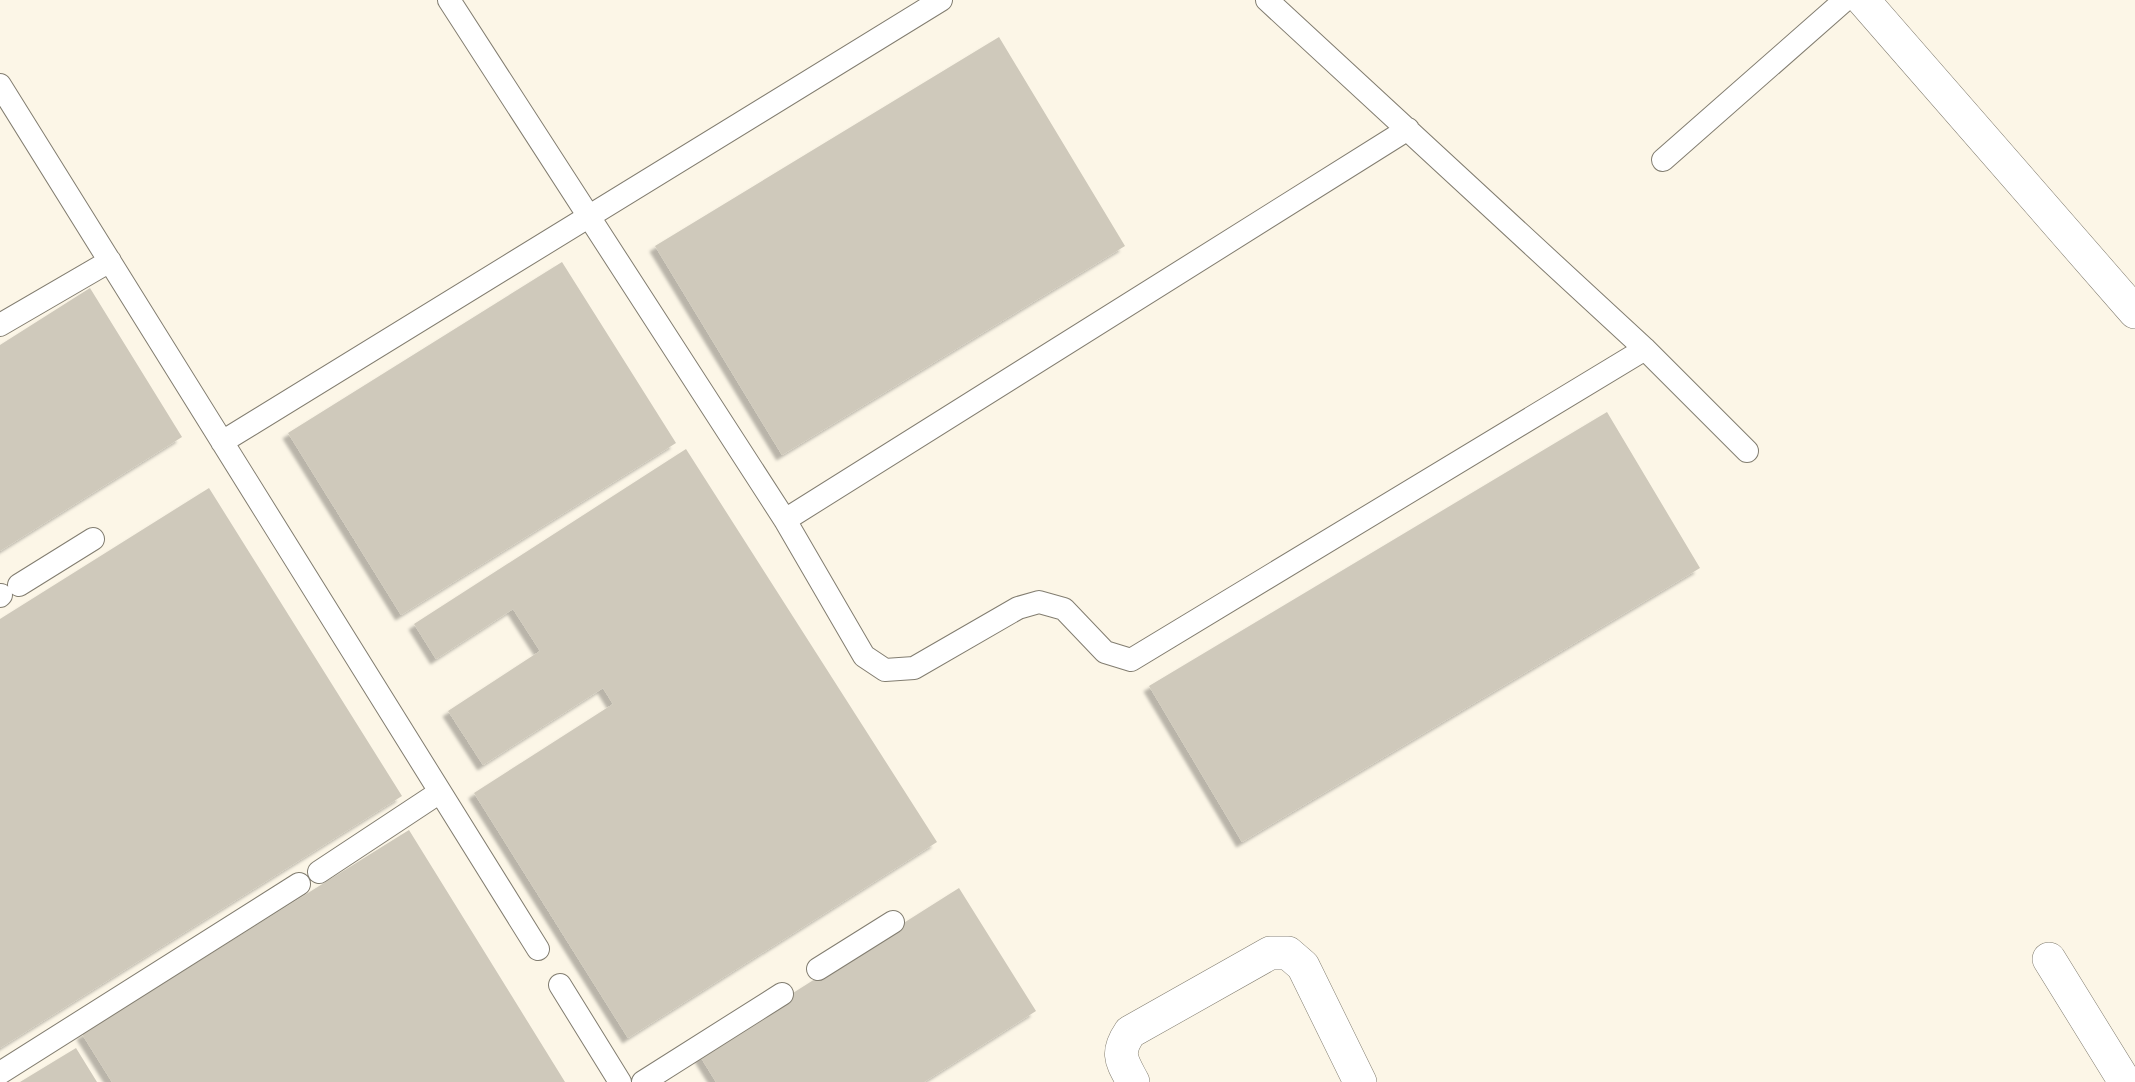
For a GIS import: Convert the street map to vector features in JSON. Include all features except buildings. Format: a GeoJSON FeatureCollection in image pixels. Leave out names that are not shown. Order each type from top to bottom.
{"type":"FeatureCollection","features":[{"type":"Feature","properties":{"kind":"street"},"geometry":{"type":"LineString","coordinates":[[1863,0],[2135,312]]}},
{"type":"Feature","properties":{"kind":"street"},"geometry":{"type":"LineString","coordinates":[[1133,1082],[1121,1058],[1122,1044],[1130,1032],[1270,953],[1288,952],[1303,966],[1360,1082]]}},
{"type":"Feature","properties":{"kind":"street"},"geometry":{"type":"LineString","coordinates":[[2049,959],[2125,1082]]}},
{"type":"Feature","properties":{"kind":"lane"},"geometry":{"type":"LineString","coordinates":[[448,0],[785,520],[864,656],[885,670],[914,668],[1018,608],[1039,602],[1065,609],[1105,652],[1131,660],[1166,641],[1645,350]]}},
{"type":"Feature","properties":{"kind":"lane"},"geometry":{"type":"LineString","coordinates":[[222,442],[941,0]]}},
{"type":"Feature","properties":{"kind":"lane"},"geometry":{"type":"LineString","coordinates":[[1267,0],[1645,350],[1747,451]]}},
{"type":"Feature","properties":{"kind":"lane"},"geometry":{"type":"LineString","coordinates":[[1663,160],[1845,0]]}},
{"type":"Feature","properties":{"kind":"lane"},"geometry":{"type":"LineString","coordinates":[[0,85],[538,949]]}},
{"type":"Feature","properties":{"kind":"lane"},"geometry":{"type":"LineString","coordinates":[[785,520],[1408,129]]}},
{"type":"Feature","properties":{"kind":"lane"},"geometry":{"type":"LineString","coordinates":[[0,326],[110,261]]}},
{"type":"Feature","properties":{"kind":"lane"},"geometry":{"type":"LineString","coordinates":[[7,592],[93,539]]}},
{"type":"Feature","properties":{"kind":"lane"},"geometry":{"type":"LineString","coordinates":[[319,872],[440,792]]}},
{"type":"Feature","properties":{"kind":"lane"},"geometry":{"type":"LineString","coordinates":[[0,1073],[299,884]]}},
{"type":"Feature","properties":{"kind":"lane"},"geometry":{"type":"LineString","coordinates":[[818,969],[893,922]]}},
{"type":"Feature","properties":{"kind":"lane"},"geometry":{"type":"LineString","coordinates":[[560,985],[620,1082]]}},
{"type":"Feature","properties":{"kind":"lane"},"geometry":{"type":"LineString","coordinates":[[643,1082],[782,994]]}}]}
